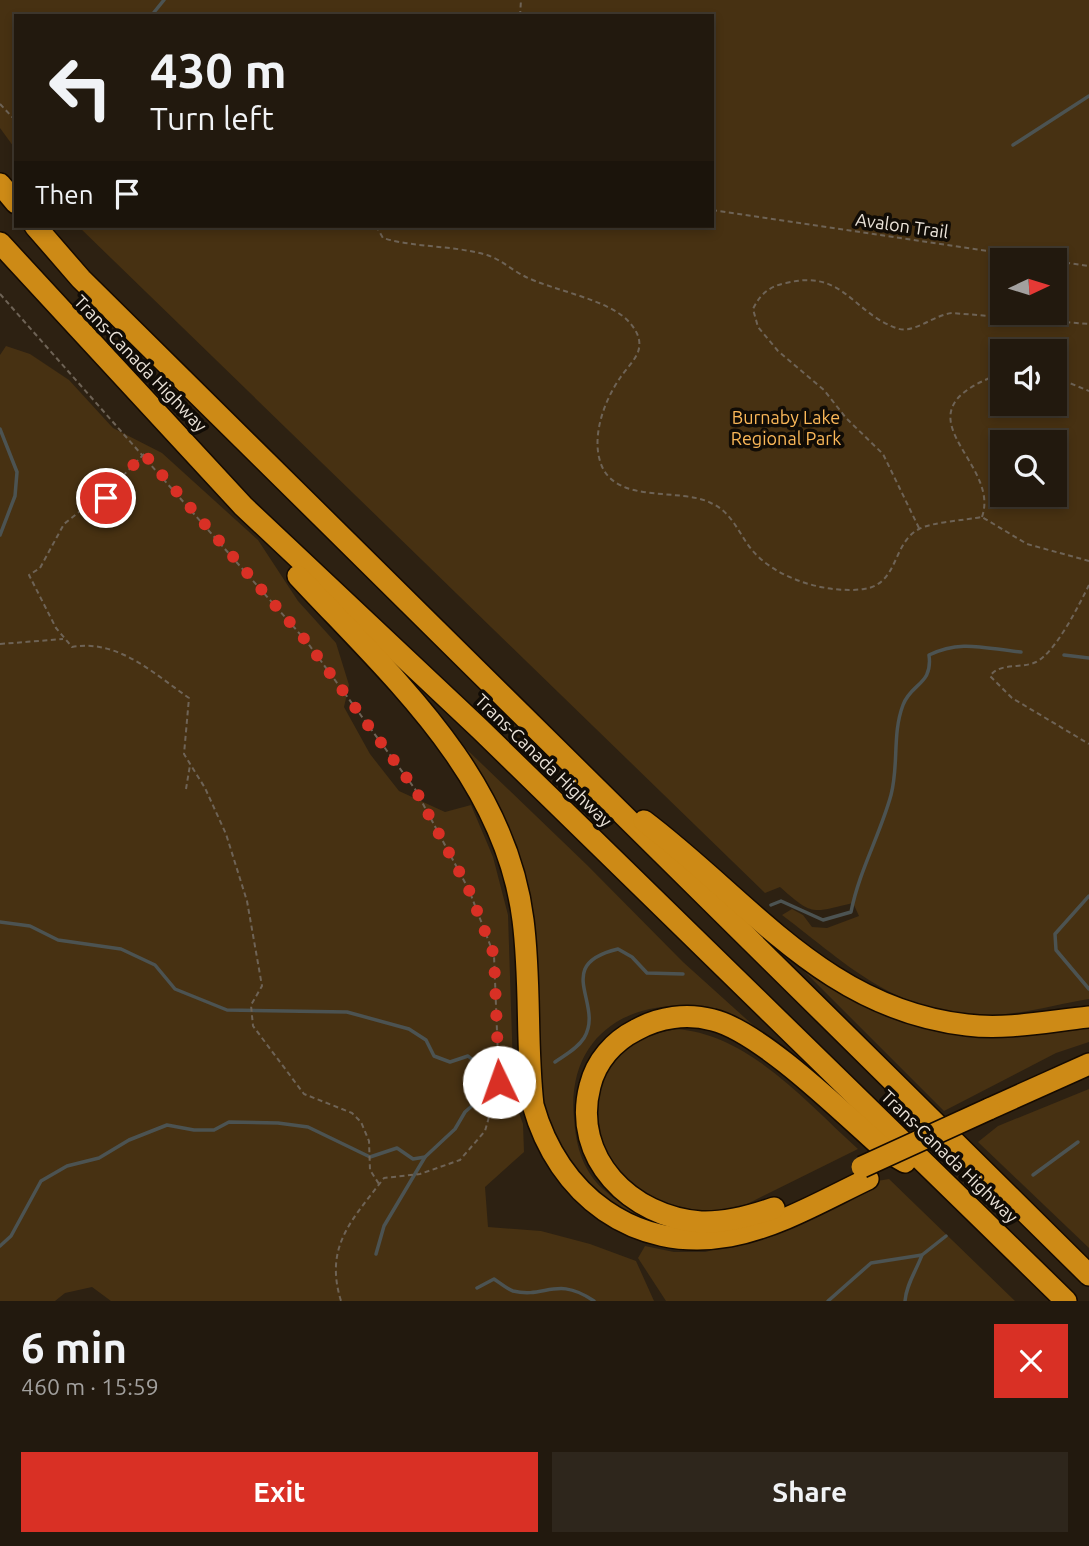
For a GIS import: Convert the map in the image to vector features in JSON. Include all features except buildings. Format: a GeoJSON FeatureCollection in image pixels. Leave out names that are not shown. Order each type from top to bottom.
{"type":"FeatureCollection","features":[{"type":"Feature","properties":{"kind":"highway"},"geometry":{"type":"LineString","coordinates":[[0,184],[14,201]]}},
{"type":"Feature","properties":{"kind":"highway","name":"Trans-Canada Highway"},"geometry":{"type":"LineString","coordinates":[[37,228],[80,279],[1089,1275]]}},
{"type":"Feature","properties":{"kind":"highway","name":"Trans-Canada Highway"},"geometry":{"type":"LineString","coordinates":[[0,243],[243,506],[480,729],[1066,1301]]}},
{"type":"Feature","properties":{"kind":"highway"},"geometry":{"type":"LineString","coordinates":[[243,506],[264,538],[449,744],[484,797],[502,836],[516,880],[523,920],[533,1105],[541,1135],[565,1175],[603,1209],[636,1228],[680,1238],[708,1239],[731,1236],[780,1221],[865,1173]]}},
{"type":"Feature","properties":{"kind":"highway"},"geometry":{"type":"LineString","coordinates":[[587,778],[673,843],[825,972],[874,1001],[896,1011],[968,1025],[999,1026],[1089,1017]]}},
{"type":"Feature","properties":{"kind":"highway"},"geometry":{"type":"LineString","coordinates":[[956,1194],[886,1151],[754,1041],[714,1020],[667,1018],[640,1027],[613,1046],[593,1075],[586,1119],[597,1159],[617,1185],[640,1203],[663,1213],[702,1222],[741,1217],[865,1173],[992,1115],[1089,1064]]}},
{"type":"Feature","properties":{"kind":"highway"},"geometry":{"type":"LineString","coordinates":[[992,1115],[1089,1078]]}},
{"type":"Feature","properties":{"kind":"path"},"geometry":{"type":"LineString","coordinates":[[0,104],[14,119]]}},
{"type":"Feature","properties":{"kind":"path","name":"Avalon Trail"},"geometry":{"type":"LineString","coordinates":[[714,210],[1089,266]]}},
{"type":"Feature","properties":{"kind":"path"},"geometry":{"type":"LineString","coordinates":[[377,228],[383,238],[400,243],[431,244],[489,255],[543,285],[615,311],[631,324],[639,339],[638,353],[607,399],[598,438],[600,460],[614,481],[659,494],[699,498],[711,503],[733,519],[761,559],[799,580],[825,586],[866,589],[885,580],[901,549],[919,528],[982,517],[1027,544],[1089,562]]}},
{"type":"Feature","properties":{"kind":"path"},"geometry":{"type":"LineString","coordinates":[[919,528],[883,454],[846,418],[824,390],[778,351],[758,327],[753,309],[764,292],[795,280],[822,279],[897,329],[914,328],[933,317],[952,313],[1089,324]]}},
{"type":"Feature","properties":{"kind":"path"},"geometry":{"type":"LineString","coordinates":[[0,294],[144,454],[307,642],[415,789],[469,890],[494,955],[499,1082],[485,1131],[460,1160],[430,1171],[384,1178],[347,1226],[336,1251],[337,1286],[341,1301]]}},
{"type":"Feature","properties":{"kind":"path"},"geometry":{"type":"LineString","coordinates":[[982,517],[982,490],[961,450],[951,415],[957,396],[979,381],[990,377]]}},
{"type":"Feature","properties":{"kind":"path"},"geometry":{"type":"LineString","coordinates":[[1067,382],[1089,391]]}},
{"type":"Feature","properties":{"kind":"path"},"geometry":{"type":"LineString","coordinates":[[144,454],[115,484],[106,498],[79,512],[64,524],[40,569],[29,575],[64,639],[72,647],[92,644],[118,652],[189,698],[184,754],[226,834],[247,901],[262,986],[251,1004],[253,1026],[304,1094],[352,1113],[361,1122],[369,1141],[370,1170],[379,1185]]}},
{"type":"Feature","properties":{"kind":"path"},"geometry":{"type":"LineString","coordinates":[[1089,585],[1064,631],[1042,657],[1024,665],[998,669],[990,676],[1012,698],[1089,744]]}},
{"type":"Feature","properties":{"kind":"path"},"geometry":{"type":"LineString","coordinates":[[0,644],[64,639]]}},
{"type":"Feature","properties":{"kind":"path"},"geometry":{"type":"LineString","coordinates":[[186,789],[190,764]]}},
{"type":"Feature","properties":{"kind":"green space","name":"Burnaby Lake Regional Park"},"geometry":{"type":"Polygon","coordinates":[[[0,0],[1089,0],[1089,999],[1001,1015],[955,1013],[900,997],[853,970],[782,915],[792,909],[803,915],[812,927],[827,928],[859,916],[853,903],[813,910],[799,903],[780,887],[765,893],[80,228],[714,228],[714,14],[14,14],[14,147],[0,128],[0,0]]]}},
{"type":"Feature","properties":{"kind":"green space"},"geometry":{"type":"Polygon","coordinates":[[[6,346],[30,354],[69,380],[113,428],[162,453],[258,540],[298,601],[336,643],[349,685],[344,707],[370,754],[399,791],[445,812],[471,805],[493,857],[508,915],[514,1099],[523,1124],[524,1152],[485,1187],[488,1227],[541,1231],[590,1244],[636,1261],[654,1301],[111,1301],[92,1287],[65,1293],[55,1301],[0,1301],[0,355],[6,346]]]}},
{"type":"Feature","properties":{"kind":"green space"},"geometry":{"type":"Polygon","coordinates":[[[457,740],[683,962],[765,1036],[738,1018],[707,1009],[677,1006],[648,1009],[622,1019],[600,1035],[584,1057],[575,1085],[574,1119],[579,1149],[586,1167],[597,1183],[619,1201],[669,1225],[664,1232],[588,1190],[539,1109],[525,902],[457,740]]]}},
{"type":"Feature","properties":{"kind":"green space"},"geometry":{"type":"Polygon","coordinates":[[[804,971],[879,1013],[905,1023],[949,1032],[972,1033],[1089,1025],[1089,1042],[1056,1053],[944,1111],[804,971]]]}},
{"type":"Feature","properties":{"kind":"green space"},"geometry":{"type":"Polygon","coordinates":[[[676,1029],[703,1034],[728,1043],[752,1057],[797,1092],[858,1149],[747,1204],[726,1209],[692,1212],[660,1203],[616,1176],[592,1128],[602,1077],[628,1045],[642,1037],[676,1029]]]}},
{"type":"Feature","properties":{"kind":"green space"},"geometry":{"type":"Polygon","coordinates":[[[1089,1089],[1089,1248],[978,1142],[998,1126],[1089,1089]]]}},
{"type":"Feature","properties":{"kind":"green space"},"geometry":{"type":"Polygon","coordinates":[[[889,1179],[1015,1301],[666,1301],[638,1258],[645,1246],[674,1252],[705,1252],[734,1245],[877,1181],[889,1179]]]}},
{"type":"Feature","properties":{"kind":"waterway"},"geometry":{"type":"LineString","coordinates":[[153,14],[164,0]]}},
{"type":"Feature","properties":{"kind":"waterway"},"geometry":{"type":"LineString","coordinates":[[1013,145],[1089,96]]}},
{"type":"Feature","properties":{"kind":"waterway"},"geometry":{"type":"LineString","coordinates":[[0,429],[17,472],[15,496],[0,535]]}},
{"type":"Feature","properties":{"kind":"waterway"},"geometry":{"type":"LineString","coordinates":[[771,905],[781,901],[823,920],[851,912],[859,882],[891,795],[896,738],[903,705],[925,678],[929,655],[963,646],[1021,652]]}},
{"type":"Feature","properties":{"kind":"waterway"},"geometry":{"type":"LineString","coordinates":[[1064,655],[1089,658]]}},
{"type":"Feature","properties":{"kind":"waterway"},"geometry":{"type":"LineString","coordinates":[[1089,896],[1055,934],[1056,950],[1089,989]]}},
{"type":"Feature","properties":{"kind":"waterway"},"geometry":{"type":"LineString","coordinates":[[0,922],[30,926],[58,940],[121,949],[155,965],[175,989],[227,1010],[347,1012],[409,1029],[426,1040],[434,1056],[450,1062],[468,1056],[495,1078]]}},
{"type":"Feature","properties":{"kind":"waterway"},"geometry":{"type":"LineString","coordinates":[[555,1062],[584,1038],[589,1025],[589,1012],[583,975],[587,965],[598,956],[618,949],[632,957],[647,973],[683,974]]}},
{"type":"Feature","properties":{"kind":"waterway"},"geometry":{"type":"LineString","coordinates":[[0,1246],[11,1236],[41,1181],[67,1166],[99,1158],[129,1140],[167,1125],[194,1130],[214,1130],[229,1122],[308,1127],[370,1157],[397,1148],[413,1159],[425,1157],[455,1129],[465,1112],[491,1089],[499,1072]]}},
{"type":"Feature","properties":{"kind":"waterway"},"geometry":{"type":"LineString","coordinates":[[1033,1175],[1078,1142]]}},
{"type":"Feature","properties":{"kind":"waterway"},"geometry":{"type":"LineString","coordinates":[[376,1254],[384,1226],[425,1157]]}},
{"type":"Feature","properties":{"kind":"waterway"},"geometry":{"type":"LineString","coordinates":[[828,1301],[871,1263],[922,1255],[946,1236]]}},
{"type":"Feature","properties":{"kind":"waterway"},"geometry":{"type":"LineString","coordinates":[[905,1301],[909,1284],[922,1255]]}},
{"type":"Feature","properties":{"kind":"waterway"},"geometry":{"type":"LineString","coordinates":[[477,1288],[494,1279],[513,1291],[524,1293],[570,1290],[594,1301]]}},
{"type":"Feature","properties":{"kind":"route"},"geometry":{"type":"LineString","coordinates":[[106,498],[115,484],[144,454],[307,642],[415,789],[469,890],[494,955],[499,1082]]}}]}
